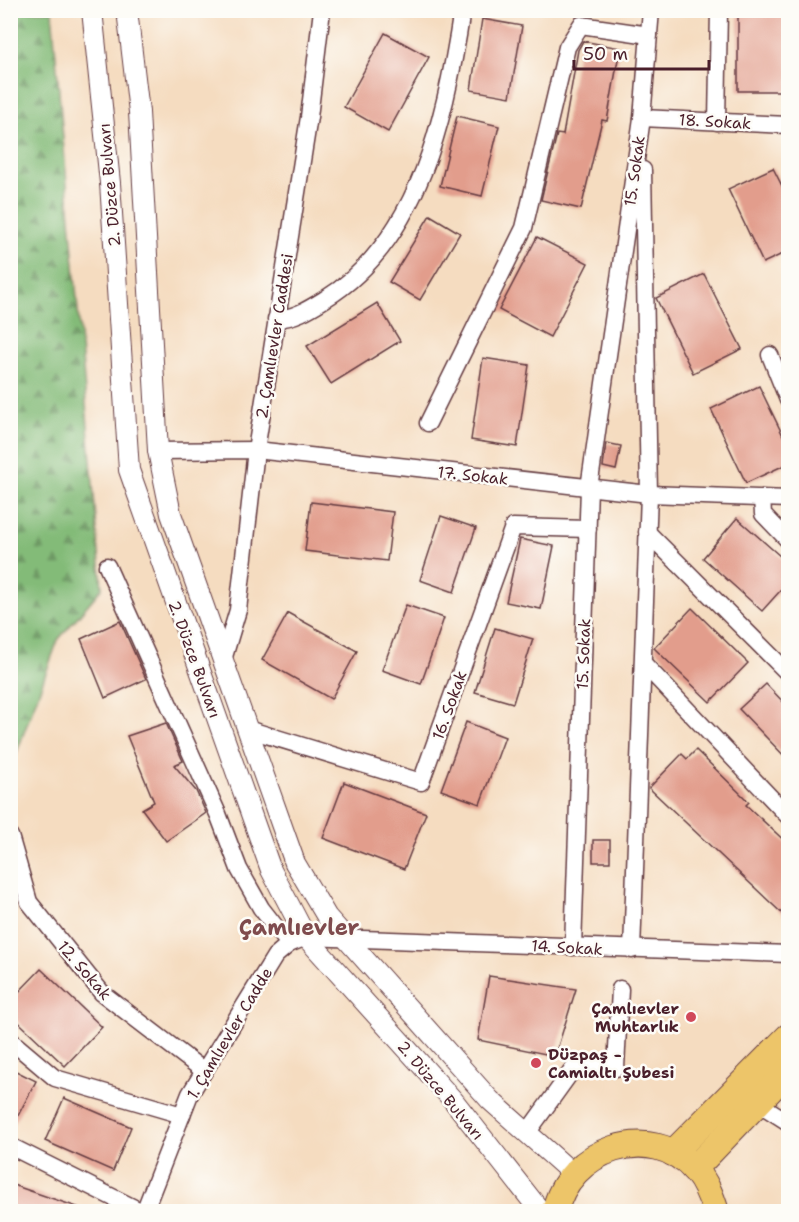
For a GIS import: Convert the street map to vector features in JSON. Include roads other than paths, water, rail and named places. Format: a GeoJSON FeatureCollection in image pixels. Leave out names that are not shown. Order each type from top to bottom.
{"type":"FeatureCollection","features":[{"type":"Feature","properties":{"kind":"main road"},"geometry":{"type":"LineString","coordinates":[[673,1153],[789,1037]]}},
{"type":"Feature","properties":{"kind":"main road"},"geometry":{"type":"LineString","coordinates":[[694,1169],[789,1071]]}},
{"type":"Feature","properties":{"kind":"main road"},"geometry":{"type":"LineString","coordinates":[[555,1212],[557,1198],[572,1173],[593,1156],[619,1146],[646,1145],[673,1153],[694,1169],[710,1190],[716,1212]]}},
{"type":"Feature","properties":{"kind":"street","name":"2. Düzce Bulvarı"},"geometry":{"type":"LineString","coordinates":[[92,10],[110,183],[129,470],[270,870],[297,940],[453,1100],[541,1212]]}},
{"type":"Feature","properties":{"kind":"street","name":"2. Düzce Bulvarı"},"geometry":{"type":"LineString","coordinates":[[127,10],[139,112],[158,451],[171,514],[296,863],[327,917],[490,1100],[572,1173]]}},
{"type":"Feature","properties":{"kind":"street","name":"2. Çamlıevler Caddesi"},"geometry":{"type":"LineString","coordinates":[[223,660],[238,610],[256,450],[309,117],[322,10]]}},
{"type":"Feature","properties":{"kind":"street"},"geometry":{"type":"LineString","coordinates":[[276,319],[290,319],[355,278],[375,256],[408,203],[435,143],[462,10]]}},
{"type":"Feature","properties":{"kind":"street"},"geometry":{"type":"LineString","coordinates":[[642,118],[651,10]]}},
{"type":"Feature","properties":{"kind":"street"},"geometry":{"type":"LineString","coordinates":[[717,122],[719,10]]}},
{"type":"Feature","properties":{"kind":"street"},"geometry":{"type":"LineString","coordinates":[[428,423],[524,228],[567,47],[581,25],[649,35]]}},
{"type":"Feature","properties":{"kind":"street","name":"18. Sokak"},"geometry":{"type":"LineString","coordinates":[[642,118],[789,125]]}},
{"type":"Feature","properties":{"kind":"street","name":"15. Sokak"},"geometry":{"type":"LineString","coordinates":[[573,947],[589,488],[642,118]]}},
{"type":"Feature","properties":{"kind":"street","name":"15. Sokak"},"geometry":{"type":"LineString","coordinates":[[632,950],[649,494],[642,118]]}},
{"type":"Feature","properties":{"kind":"street"},"geometry":{"type":"LineString","coordinates":[[770,355],[789,400]]}},
{"type":"Feature","properties":{"kind":"street","name":"17. Sokak"},"geometry":{"type":"LineString","coordinates":[[158,451],[256,450],[649,494],[789,499]]}},
{"type":"Feature","properties":{"kind":"street"},"geometry":{"type":"LineString","coordinates":[[762,498],[763,514],[789,540]]}},
{"type":"Feature","properties":{"kind":"street","name":"16. Sokak"},"geometry":{"type":"LineString","coordinates":[[247,729],[422,782],[513,527],[588,529]]}},
{"type":"Feature","properties":{"kind":"street"},"geometry":{"type":"LineString","coordinates":[[648,532],[789,673]]}},
{"type":"Feature","properties":{"kind":"street"},"geometry":{"type":"LineString","coordinates":[[107,566],[218,814],[239,869],[261,908],[297,940]]}},
{"type":"Feature","properties":{"kind":"street"},"geometry":{"type":"LineString","coordinates":[[643,663],[789,816]]}},
{"type":"Feature","properties":{"kind":"street","name":"12. Sokak"},"geometry":{"type":"LineString","coordinates":[[10,836],[29,902],[102,993],[204,1071]]}},
{"type":"Feature","properties":{"kind":"street"},"geometry":{"type":"LineString","coordinates":[[10,889],[29,902]]}},
{"type":"Feature","properties":{"kind":"street","name":"14. Sokak"},"geometry":{"type":"LineString","coordinates":[[297,940],[344,936],[632,950],[789,954]]}},
{"type":"Feature","properties":{"kind":"street","name":"1. Çamlıevler Cadde"},"geometry":{"type":"LineString","coordinates":[[143,1212],[182,1114],[204,1071],[275,956],[297,940]]}},
{"type":"Feature","properties":{"kind":"street"},"geometry":{"type":"LineString","coordinates":[[527,1133],[576,1065],[616,1068],[620,989]]}},
{"type":"Feature","properties":{"kind":"street"},"geometry":{"type":"LineString","coordinates":[[10,1040],[55,1078],[182,1114]]}},
{"type":"Feature","properties":{"kind":"street"},"geometry":{"type":"LineString","coordinates":[[758,1103],[789,1122]]}},
{"type":"Feature","properties":{"kind":"street"},"geometry":{"type":"LineString","coordinates":[[10,1146],[143,1212]]}},
{"type":"Feature","properties":{"kind":"place","name":"Çamlıevler Muhtarlık"},"geometry":{"type":"Point","coordinates":[691,1017]}},
{"type":"Feature","properties":{"kind":"place","name":"Düzpaş - Camialtı Şubesi"},"geometry":{"type":"Point","coordinates":[536,1063]}},
{"type":"Feature","properties":{"kind":"district","name":"Çamlıevler"},"geometry":{"type":"Point","coordinates":[299,927]}}]}
